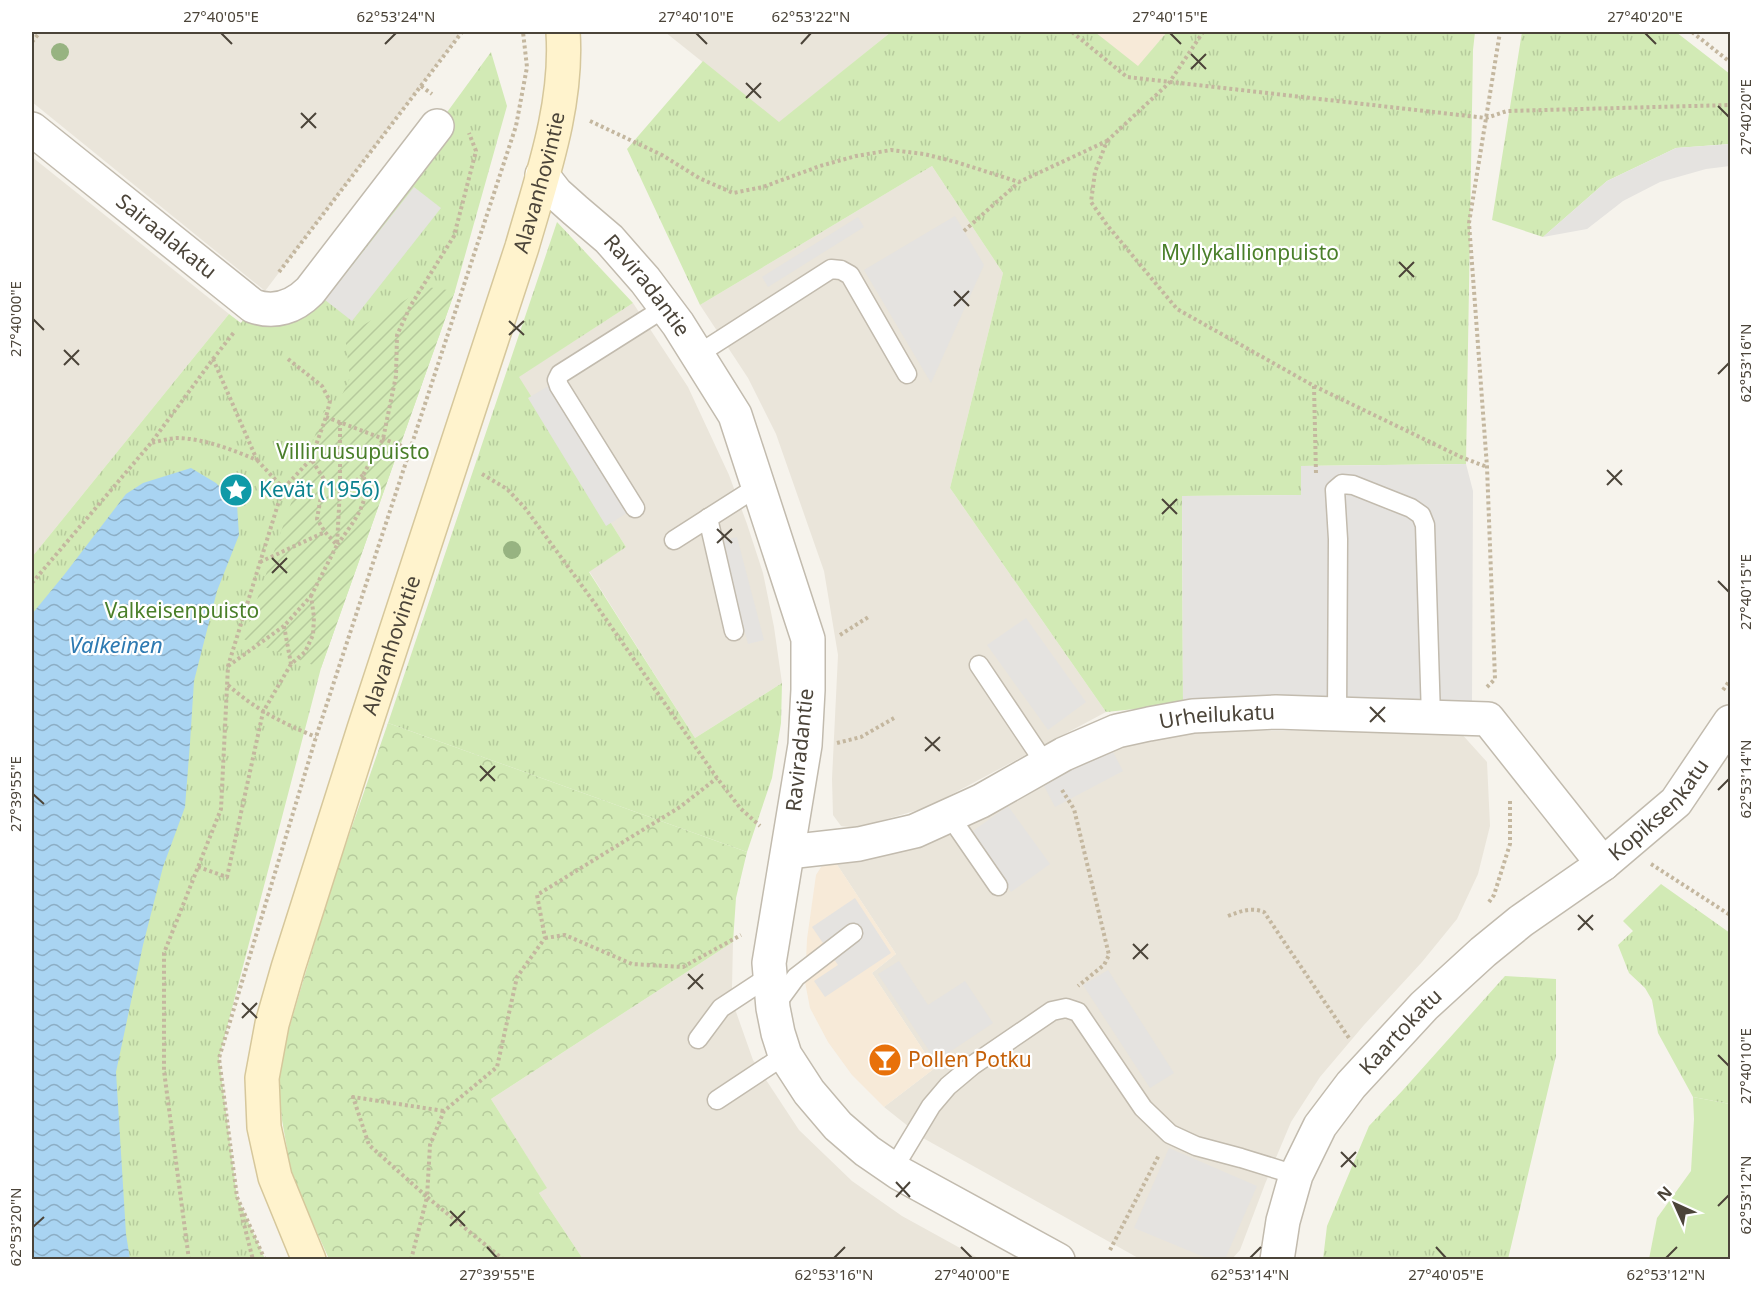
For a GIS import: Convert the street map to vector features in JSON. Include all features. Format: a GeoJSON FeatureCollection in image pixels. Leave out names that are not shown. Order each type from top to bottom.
{"type":"FeatureCollection","features":[{"type":"Feature","properties":{"kind":"main road","name":"Alavanhovintie"},"geometry":{"type":"LineString","coordinates":[[309,1260],[275,1177],[264,1127],[262,1078],[272,1024],[360,740],[522,247],[561,99],[563,32]]}},
{"type":"Feature","properties":{"kind":"street"},"geometry":{"type":"LineString","coordinates":[[253,306],[265,310],[292,306],[302,300],[448,118]]}},
{"type":"Feature","properties":{"kind":"street","name":"Sairaalakatu"},"geometry":{"type":"LineString","coordinates":[[32,129],[253,306]]}},
{"type":"Feature","properties":{"kind":"street","name":"Raviradantie"},"geometry":{"type":"LineString","coordinates":[[542,176],[562,198],[609,239],[645,279],[735,415],[808,639],[805,746],[769,963],[778,1033],[785,1055],[809,1092],[838,1126],[867,1151],[893,1169],[1058,1260]]}},
{"type":"Feature","properties":{"kind":"street","name":"Urheilukatu"},"geometry":{"type":"LineString","coordinates":[[788,852],[859,844],[915,831],[981,801],[1064,754],[1117,731],[1193,716],[1276,712],[1488,719],[1603,864]]}},
{"type":"Feature","properties":{"kind":"street","name":"Kopiksenkatu"},"geometry":{"type":"LineString","coordinates":[[1603,864],[1676,802],[1731,722]]}},
{"type":"Feature","properties":{"kind":"street","name":"Kaartokatu"},"geometry":{"type":"LineString","coordinates":[[1277,1260],[1283,1221],[1296,1175],[1320,1126],[1351,1085],[1424,1006],[1483,952],[1521,921],[1603,864]]}},
{"type":"Feature","properties":{"kind":"lane"},"geometry":{"type":"LineString","coordinates":[[697,355],[831,269],[841,270],[849,275],[907,374]]}},
{"type":"Feature","properties":{"kind":"lane"},"geometry":{"type":"LineString","coordinates":[[635,507],[557,380],[560,374],[666,308]]}},
{"type":"Feature","properties":{"kind":"lane"},"geometry":{"type":"LineString","coordinates":[[1337,714],[1338,539],[1335,490],[1342,484],[1353,484],[1411,508],[1421,515],[1425,525],[1431,717]]}},
{"type":"Feature","properties":{"kind":"lane"},"geometry":{"type":"LineString","coordinates":[[674,540],[757,487]]}},
{"type":"Feature","properties":{"kind":"lane"},"geometry":{"type":"LineString","coordinates":[[708,518],[734,631]]}},
{"type":"Feature","properties":{"kind":"lane"},"geometry":{"type":"LineString","coordinates":[[979,665],[1046,765]]}},
{"type":"Feature","properties":{"kind":"lane"},"geometry":{"type":"LineString","coordinates":[[949,815],[998,886]]}},
{"type":"Feature","properties":{"kind":"lane"},"geometry":{"type":"LineString","coordinates":[[698,1039],[721,1008],[759,983],[772,995],[854,933]]}},
{"type":"Feature","properties":{"kind":"lane"},"geometry":{"type":"LineString","coordinates":[[893,1169],[931,1106],[948,1086],[1002,1044],[1052,1011],[1066,1008],[1078,1012],[1143,1108],[1170,1134],[1196,1146],[1296,1175]]}},
{"type":"Feature","properties":{"kind":"lane"},"geometry":{"type":"LineString","coordinates":[[717,1100],[785,1055]]}},
{"type":"Feature","properties":{"kind":"path"},"geometry":{"type":"LineString","coordinates":[[32,42],[40,32]]}},
{"type":"Feature","properties":{"kind":"path"},"geometry":{"type":"LineString","coordinates":[[32,583],[151,443],[462,32]]}},
{"type":"Feature","properties":{"kind":"path"},"geometry":{"type":"LineString","coordinates":[[1072,32],[1127,77],[1169,83],[1486,118],[1507,111],[1731,105]]}},
{"type":"Feature","properties":{"kind":"path"},"geometry":{"type":"LineString","coordinates":[[964,231],[1019,182],[1107,141],[1169,83],[1203,32]]}},
{"type":"Feature","properties":{"kind":"path"},"geometry":{"type":"LineString","coordinates":[[1495,679],[1487,467],[1469,223],[1500,32]]}},
{"type":"Feature","properties":{"kind":"path"},"geometry":{"type":"LineString","coordinates":[[1692,32],[1731,62]]}},
{"type":"Feature","properties":{"kind":"path"},"geometry":{"type":"LineString","coordinates":[[340,489],[363,476],[383,439],[396,376],[397,335],[411,305],[454,236],[476,151],[421,86]]}},
{"type":"Feature","properties":{"kind":"path"},"geometry":{"type":"LineString","coordinates":[[581,117],[662,155],[699,178],[733,193],[763,187],[820,166],[856,156],[891,150],[935,157],[1019,182]]}},
{"type":"Feature","properties":{"kind":"path"},"geometry":{"type":"LineString","coordinates":[[1107,141],[1095,172],[1091,202],[1107,225],[1177,309],[1314,386],[1461,457],[1487,467]]}},
{"type":"Feature","properties":{"kind":"path"},"geometry":{"type":"LineString","coordinates":[[213,359],[256,459],[283,488]]}},
{"type":"Feature","properties":{"kind":"path"},"geometry":{"type":"LineString","coordinates":[[189,1260],[164,1071],[164,953],[221,808],[228,666],[283,488],[311,459],[330,401],[322,386],[288,359]]}},
{"type":"Feature","properties":{"kind":"path"},"geometry":{"type":"LineString","coordinates":[[1314,386],[1316,478]]}},
{"type":"Feature","properties":{"kind":"path"},"geometry":{"type":"LineString","coordinates":[[326,417],[410,449]]}},
{"type":"Feature","properties":{"kind":"path"},"geometry":{"type":"LineString","coordinates":[[337,545],[340,422]]}},
{"type":"Feature","properties":{"kind":"path"},"geometry":{"type":"LineString","coordinates":[[151,443],[178,438],[204,442],[256,459]]}},
{"type":"Feature","properties":{"kind":"path"},"geometry":{"type":"LineString","coordinates":[[311,459],[324,479],[317,519],[324,532],[337,545]]}},
{"type":"Feature","properties":{"kind":"path"},"geometry":{"type":"LineString","coordinates":[[451,459],[507,489],[525,508],[741,809]]}},
{"type":"Feature","properties":{"kind":"path"},"geometry":{"type":"LineString","coordinates":[[228,666],[284,626],[311,596],[337,545],[360,510],[367,491],[363,476]]}},
{"type":"Feature","properties":{"kind":"path"},"geometry":{"type":"LineString","coordinates":[[260,562],[324,532]]}},
{"type":"Feature","properties":{"kind":"path"},"geometry":{"type":"LineString","coordinates":[[198,867],[227,877],[263,712],[291,664],[305,652],[313,635],[314,617],[311,596]]}},
{"type":"Feature","properties":{"kind":"path"},"geometry":{"type":"LineString","coordinates":[[836,638],[870,616]]}},
{"type":"Feature","properties":{"kind":"path"},"geometry":{"type":"LineString","coordinates":[[284,626],[291,664]]}},
{"type":"Feature","properties":{"kind":"path"},"geometry":{"type":"LineString","coordinates":[[227,684],[263,712],[316,737]]}},
{"type":"Feature","properties":{"kind":"path"},"geometry":{"type":"LineString","coordinates":[[834,744],[861,737],[894,718]]}},
{"type":"Feature","properties":{"kind":"path"},"geometry":{"type":"LineString","coordinates":[[1046,765],[1074,809],[1109,955],[1104,965],[1078,985],[1066,1008]]}},
{"type":"Feature","properties":{"kind":"path"},"geometry":{"type":"LineString","coordinates":[[545,939],[537,895],[680,807],[717,778]]}},
{"type":"Feature","properties":{"kind":"path"},"geometry":{"type":"LineString","coordinates":[[1488,904],[1494,895],[1510,844],[1509,791]]}},
{"type":"Feature","properties":{"kind":"path"},"geometry":{"type":"LineString","coordinates":[[1643,858],[1731,915]]}},
{"type":"Feature","properties":{"kind":"path"},"geometry":{"type":"LineString","coordinates":[[1228,916],[1241,910],[1255,909],[1264,912],[1353,1043]]}},
{"type":"Feature","properties":{"kind":"path"},"geometry":{"type":"LineString","coordinates":[[411,1260],[427,1197],[430,1145],[444,1111],[497,1067],[517,977],[545,939],[565,934],[632,964],[683,967],[741,935]]}},
{"type":"Feature","properties":{"kind":"path"},"geometry":{"type":"LineString","coordinates":[[444,1111],[353,1097],[369,1145],[427,1197],[504,1260]]}},
{"type":"Feature","properties":{"kind":"path"},"geometry":{"type":"LineString","coordinates":[[1110,1250],[1170,1134]]}},
{"type":"Feature","properties":{"kind":"path"},"geometry":{"type":"LineString","coordinates":[[237,1197],[253,1260]]}},
{"type":"Feature","properties":{"kind":"shaded area"},"geometry":{"type":"Polygon","coordinates":[[[32,32],[462,32],[265,291],[32,102],[32,32]]]}},
{"type":"Feature","properties":{"kind":"shaded area"},"geometry":{"type":"Polygon","coordinates":[[[665,32],[891,32],[779,123],[665,32]]]}},
{"type":"Feature","properties":{"kind":"shaded area"},"geometry":{"type":"Polygon","coordinates":[[[1095,32],[1167,32],[1138,67],[1095,32]]]}},
{"type":"Feature","properties":{"kind":"shaded area"},"geometry":{"type":"Polygon","coordinates":[[[1730,144],[1730,166],[1706,169],[1660,182],[1623,201],[1587,229],[1543,237],[1607,181],[1676,148],[1730,144]]]}},
{"type":"Feature","properties":{"kind":"shaded area"},"geometry":{"type":"Polygon","coordinates":[[[32,157],[229,314],[32,557],[32,157]]]}},
{"type":"Feature","properties":{"kind":"shaded area"},"geometry":{"type":"Polygon","coordinates":[[[932,166],[1003,273],[950,488],[1106,712],[928,807],[856,828],[841,826],[833,815],[832,779],[838,655],[824,571],[776,434],[748,378],[700,305],[932,166]]]}},
{"type":"Feature","properties":{"kind":"shaded area"},"geometry":{"type":"Polygon","coordinates":[[[414,187],[441,208],[352,321],[325,300],[414,187]]]}},
{"type":"Feature","properties":{"kind":"shaded area"},"geometry":{"type":"Polygon","coordinates":[[[955,216],[984,265],[931,383],[864,270],[955,216]]]}},
{"type":"Feature","properties":{"kind":"shaded area"},"geometry":{"type":"Polygon","coordinates":[[[858,217],[864,227],[768,287],[762,277],[858,217]]]}},
{"type":"Feature","properties":{"kind":"shaded area"},"geometry":{"type":"Polygon","coordinates":[[[633,303],[688,387],[729,475],[763,573],[782,683],[695,738],[589,571],[626,547],[518,377],[633,303]]]}},
{"type":"Feature","properties":{"kind":"shaded area"},"geometry":{"type":"Polygon","coordinates":[[[552,384],[630,511],[606,526],[528,398],[552,384]]]}},
{"type":"Feature","properties":{"kind":"shaded area"},"geometry":{"type":"Polygon","coordinates":[[[1466,464],[1473,491],[1472,701],[1183,704],[1182,496],[1301,495],[1301,466],[1466,464]]]}},
{"type":"Feature","properties":{"kind":"shaded area"},"geometry":{"type":"Polygon","coordinates":[[[737,537],[764,640],[748,644],[720,541],[737,537]]]}},
{"type":"Feature","properties":{"kind":"shaded area"},"geometry":{"type":"Polygon","coordinates":[[[1026,618],[1086,702],[1048,730],[987,645],[1026,618]]]}},
{"type":"Feature","properties":{"kind":"shaded area"},"geometry":{"type":"Polygon","coordinates":[[[1201,731],[1459,731],[1487,762],[1490,826],[1478,874],[1457,919],[1320,1077],[1291,1122],[1240,1250],[1232,1259],[1140,1259],[923,1138],[884,1107],[935,1068],[872,973],[896,954],[834,860],[1127,740],[1201,731]]]}},
{"type":"Feature","properties":{"kind":"shaded area"},"geometry":{"type":"Polygon","coordinates":[[[1111,748],[1123,771],[1055,807],[1043,784],[1111,748]]]}},
{"type":"Feature","properties":{"kind":"shaded area"},"geometry":{"type":"Polygon","coordinates":[[[1008,806],[1050,864],[1011,892],[970,833],[1008,806]]]}},
{"type":"Feature","properties":{"kind":"shaded area"},"geometry":{"type":"Polygon","coordinates":[[[834,860],[896,954],[872,973],[935,1068],[884,1107],[852,1075],[828,1042],[810,1008],[805,982],[807,939],[816,875],[823,864],[834,860]]]}},
{"type":"Feature","properties":{"kind":"shaded area"},"geometry":{"type":"Polygon","coordinates":[[[855,898],[891,953],[825,997],[814,981],[838,965],[812,927],[855,898]]]}},
{"type":"Feature","properties":{"kind":"shaded area"},"geometry":{"type":"Polygon","coordinates":[[[733,942],[732,987],[735,1009],[753,1060],[799,1130],[852,1181],[902,1216],[980,1259],[583,1259],[539,1193],[546,1187],[491,1099],[733,942]]]}},
{"type":"Feature","properties":{"kind":"shaded area"},"geometry":{"type":"Polygon","coordinates":[[[899,961],[928,1005],[965,981],[993,1023],[936,1061],[878,974],[899,961]]]}},
{"type":"Feature","properties":{"kind":"shaded area"},"geometry":{"type":"Polygon","coordinates":[[[1108,970],[1174,1073],[1150,1088],[1083,985],[1108,970]]]}},
{"type":"Feature","properties":{"kind":"shaded area"},"geometry":{"type":"Polygon","coordinates":[[[1169,1148],[1257,1186],[1225,1259],[1209,1259],[1134,1228],[1169,1148]]]}},
{"type":"Feature","properties":{"kind":"green space","name":"Myllykallionpuisto"},"geometry":{"type":"Polygon","coordinates":[[[891,32],[1095,32],[1138,66],[1167,32],[1475,32],[1466,464],[1301,466],[1301,495],[1182,496],[1183,704],[1106,712],[950,488],[1003,273],[932,166],[700,305],[627,149],[703,61],[779,122],[891,32]]]}},
{"type":"Feature","properties":{"kind":"green space"},"geometry":{"type":"Polygon","coordinates":[[[1522,32],[1676,32],[1730,74],[1730,144],[1676,148],[1607,181],[1543,237],[1492,220],[1522,32]]]}},
{"type":"Feature","properties":{"kind":"green space","name":"Valkeisenpuisto"},"geometry":{"type":"Polygon","coordinates":[[[491,52],[507,106],[455,291],[321,668],[219,1058],[237,1197],[265,1259],[32,1260],[32,557],[229,314],[241,323],[253,306],[277,309],[437,126],[491,52]]]}},
{"type":"Feature","properties":{"kind":"green space"},"geometry":{"type":"Polygon","coordinates":[[[557,222],[633,303],[519,377],[626,547],[589,572],[695,738],[782,683],[781,723],[772,778],[747,852],[388,723],[557,222]]]}},
{"type":"Feature","properties":{"kind":"green space","name":"Villiruusupuisto"},"geometry":{"type":"Polygon","coordinates":[[[427,287],[455,291],[321,668],[243,639],[324,410],[334,412],[350,378],[345,336],[427,287]]]}},
{"type":"Feature","properties":{"kind":"green space"},"geometry":{"type":"Polygon","coordinates":[[[388,723],[747,852],[736,898],[733,942],[491,1099],[547,1188],[539,1193],[583,1259],[329,1259],[292,1177],[282,1120],[277,1069],[332,884],[388,723]]]}},
{"type":"Feature","properties":{"kind":"green space"},"geometry":{"type":"Polygon","coordinates":[[[1661,884],[1730,933],[1730,1104],[1693,1097],[1658,1033],[1652,1000],[1645,988],[1629,973],[1618,945],[1633,931],[1623,921],[1661,884]]]}},
{"type":"Feature","properties":{"kind":"green space"},"geometry":{"type":"Polygon","coordinates":[[[1505,976],[1556,979],[1556,1056],[1508,1259],[1323,1259],[1327,1226],[1369,1126],[1505,976]]]}},
{"type":"Feature","properties":{"kind":"green space"},"geometry":{"type":"Polygon","coordinates":[[[1693,1097],[1730,1104],[1730,1259],[1649,1259],[1657,1218],[1691,1171],[1693,1097]]]}},
{"type":"Feature","properties":{"kind":"water","name":"Valkeinen"},"geometry":{"type":"Polygon","coordinates":[[[191,468],[216,483],[237,504],[239,535],[217,591],[194,681],[185,807],[163,867],[143,945],[116,1072],[126,1234],[130,1259],[32,1259],[32,614],[126,494],[143,483],[191,468]]]}},
{"type":"Feature","properties":{"kind":"place","name":"Kevät (1956)"},"geometry":{"type":"Point","coordinates":[236,490]}},
{"type":"Feature","properties":{"kind":"place","name":"Pollen Potku"},"geometry":{"type":"Point","coordinates":[885,1060]}}]}
